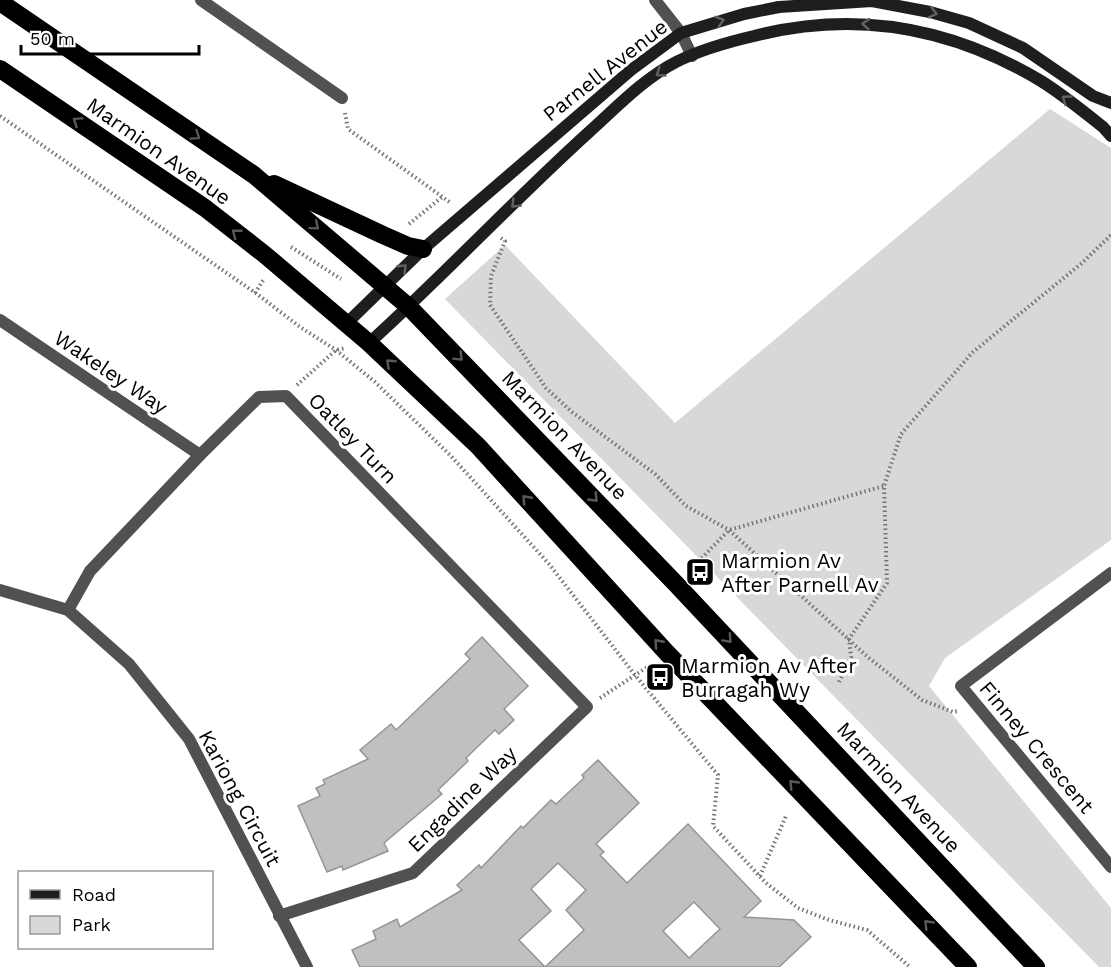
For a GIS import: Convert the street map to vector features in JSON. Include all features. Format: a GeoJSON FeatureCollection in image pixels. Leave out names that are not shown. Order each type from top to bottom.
{"type":"FeatureCollection","features":[{"type":"Feature","properties":{"kind":"highway","name":"Marmion Avenue"},"geometry":{"type":"LineString","coordinates":[[0,2],[254,175],[386,285],[676,584],[1036,967]]}},
{"type":"Feature","properties":{"kind":"highway","name":"Marmion Avenue"},"geometry":{"type":"LineString","coordinates":[[0,69],[205,208],[264,254],[369,343],[478,446],[668,653],[968,967]]}},
{"type":"Feature","properties":{"kind":"highway"},"geometry":{"type":"LineString","coordinates":[[254,175],[382,235],[408,246],[423,249]]}},
{"type":"Feature","properties":{"kind":"street"},"geometry":{"type":"LineString","coordinates":[[201,0],[342,98]]}},
{"type":"Feature","properties":{"kind":"street"},"geometry":{"type":"LineString","coordinates":[[656,0],[681,33],[692,56]]}},
{"type":"Feature","properties":{"kind":"street","name":"Parnell Avenue"},"geometry":{"type":"LineString","coordinates":[[346,324],[423,249],[631,70],[681,33],[744,14],[779,7],[872,2],[930,12],[969,23],[1023,48],[1093,96],[1111,103]]}},
{"type":"Feature","properties":{"kind":"street","name":"Parnell Avenue"},"geometry":{"type":"LineString","coordinates":[[369,343],[489,231],[565,154],[638,88],[676,62],[727,42],[786,27],[830,23],[866,23],[902,27],[975,48],[1041,81],[1103,127],[1111,136]]}},
{"type":"Feature","properties":{"kind":"street","name":"Wakeley Way"},"geometry":{"type":"LineString","coordinates":[[0,320],[200,455]]}},
{"type":"Feature","properties":{"kind":"street","name":"Oatley Turn"},"geometry":{"type":"LineString","coordinates":[[68,610],[90,571],[200,455],[259,397],[286,396],[587,706]]}},
{"type":"Feature","properties":{"kind":"street","name":"Finney Crescent"},"geometry":{"type":"LineString","coordinates":[[1111,573],[961,686],[1111,867]]}},
{"type":"Feature","properties":{"kind":"street","name":"Kariong Circuit"},"geometry":{"type":"LineString","coordinates":[[0,590],[68,610],[129,664],[189,739],[307,967]]}},
{"type":"Feature","properties":{"kind":"street","name":"Engadine Way"},"geometry":{"type":"LineString","coordinates":[[279,916],[413,873],[587,706]]}},
{"type":"Feature","properties":{"kind":"path"},"geometry":{"type":"LineString","coordinates":[[342,98],[348,129],[464,213]]}},
{"type":"Feature","properties":{"kind":"path"},"geometry":{"type":"LineString","coordinates":[[0,116],[255,292],[300,327],[336,350],[375,382],[451,456],[549,564],[635,675],[718,775],[713,826],[760,876],[798,908],[867,930],[910,967]]}},
{"type":"Feature","properties":{"kind":"path"},"geometry":{"type":"LineString","coordinates":[[410,224],[442,197]]}},
{"type":"Feature","properties":{"kind":"path"},"geometry":{"type":"LineString","coordinates":[[489,231],[505,240],[491,276],[490,305],[546,388],[572,412],[655,474],[686,506],[729,530],[849,639],[922,700],[952,712],[979,708]]}},
{"type":"Feature","properties":{"kind":"path"},"geometry":{"type":"LineString","coordinates":[[840,682],[851,657],[849,639],[887,583],[884,486],[901,434],[973,352],[1083,263],[1111,235]]}},
{"type":"Feature","properties":{"kind":"path"},"geometry":{"type":"LineString","coordinates":[[291,247],[349,284]]}},
{"type":"Feature","properties":{"kind":"path"},"geometry":{"type":"LineString","coordinates":[[255,292],[265,279]]}},
{"type":"Feature","properties":{"kind":"path"},"geometry":{"type":"LineString","coordinates":[[286,396],[336,350],[369,343]]}},
{"type":"Feature","properties":{"kind":"path"},"geometry":{"type":"LineString","coordinates":[[676,584],[729,530],[884,486]]}},
{"type":"Feature","properties":{"kind":"path"},"geometry":{"type":"LineString","coordinates":[[587,706],[668,653]]}},
{"type":"Feature","properties":{"kind":"path"},"geometry":{"type":"LineString","coordinates":[[760,876],[786,816]]}},
{"type":"Feature","properties":{"kind":"green space"},"geometry":{"type":"Polygon","coordinates":[[[1050,109],[1111,148],[1111,540],[945,658],[929,686],[1111,908],[1111,967],[1099,967],[445,299],[505,245],[675,423],[1050,109]]]}},
{"type":"Feature","properties":{"kind":"building"},"geometry":{"type":"Polygon","coordinates":[[[482,637],[528,686],[504,709],[514,720],[499,734],[495,730],[438,790],[442,794],[384,843],[388,851],[343,870],[342,866],[327,872],[298,806],[320,796],[316,788],[325,784],[323,780],[368,759],[360,750],[391,724],[396,730],[470,659],[465,654],[482,637]]]}},
{"type":"Feature","properties":{"kind":"building"},"geometry":{"type":"Polygon","coordinates":[[[598,760],[639,803],[596,844],[604,852],[600,855],[627,883],[688,824],[761,901],[744,917],[794,920],[811,937],[779,967],[545,967],[360,967],[352,950],[376,939],[373,931],[397,919],[400,927],[462,890],[457,885],[479,865],[481,868],[521,826],[523,828],[551,800],[556,804],[584,778],[582,775],[598,760]],[[558,863],[531,889],[551,911],[519,940],[545,967],[584,930],[566,910],[586,890],[558,863]],[[694,902],[663,931],[689,958],[720,929],[694,902]]]}},
{"type":"Feature","properties":{"kind":"place","name":"Marmion Av After Parnell Av"},"geometry":{"type":"Point","coordinates":[700,572]}},
{"type":"Feature","properties":{"kind":"place","name":"Marmion Av After Burragah Wy"},"geometry":{"type":"Point","coordinates":[660,677]}}]}
